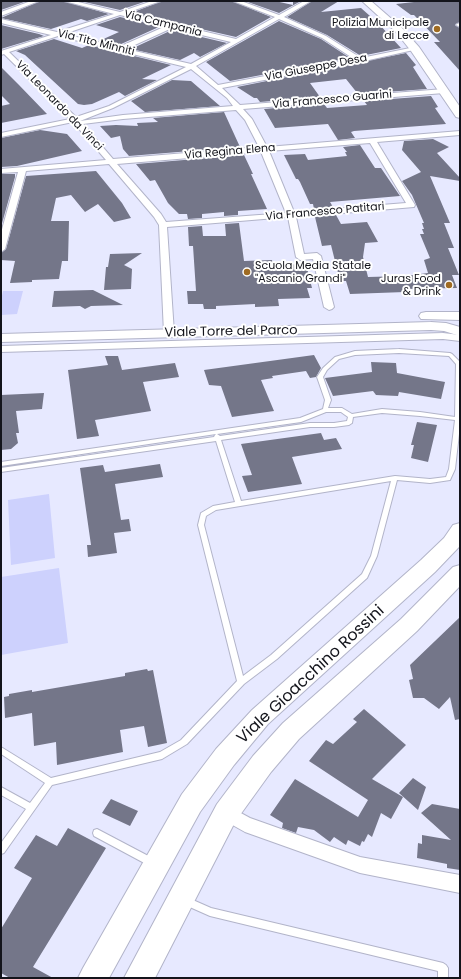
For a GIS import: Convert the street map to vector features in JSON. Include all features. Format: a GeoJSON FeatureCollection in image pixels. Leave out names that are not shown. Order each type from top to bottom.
{"type":"FeatureCollection","features":[{"type":"Feature","properties":{"kind":"main road"},"geometry":{"type":"LineString","coordinates":[[366,1],[392,22],[415,49],[460,115]]}},
{"type":"Feature","properties":{"kind":"main road"},"geometry":{"type":"LineString","coordinates":[[377,1],[410,29],[440,68]]}},
{"type":"Feature","properties":{"kind":"main road","name":"Viale Gioacchino Rossini"},"geometry":{"type":"LineString","coordinates":[[93,978],[191,803],[225,756],[260,717],[428,566],[451,543],[460,530]]}},
{"type":"Feature","properties":{"kind":"main road","name":"Viale Gioacchino Rossini"},"geometry":{"type":"LineString","coordinates":[[139,978],[226,812],[262,764],[291,731],[409,625],[460,574]]}},
{"type":"Feature","properties":{"kind":"street"},"geometry":{"type":"LineString","coordinates":[[1,14],[36,1]]}},
{"type":"Feature","properties":{"kind":"street","name":"Via Campania"},"geometry":{"type":"LineString","coordinates":[[67,1],[236,41]]}},
{"type":"Feature","properties":{"kind":"street"},"geometry":{"type":"LineString","coordinates":[[3,53],[158,1]]}},
{"type":"Feature","properties":{"kind":"street"},"geometry":{"type":"LineString","coordinates":[[236,1],[279,17],[324,37],[360,60]]}},
{"type":"Feature","properties":{"kind":"street"},"geometry":{"type":"LineString","coordinates":[[1,135],[76,121],[111,107],[179,73],[308,1]]}},
{"type":"Feature","properties":{"kind":"street","name":"Via Tito Minniti"},"geometry":{"type":"LineString","coordinates":[[1,21],[192,66]]}},
{"type":"Feature","properties":{"kind":"street"},"geometry":{"type":"LineString","coordinates":[[120,49],[171,26]]}},
{"type":"Feature","properties":{"kind":"street","name":"Via Giuseppe Desa"},"geometry":{"type":"LineString","coordinates":[[217,86],[415,49]]}},
{"type":"Feature","properties":{"kind":"street","name":"Via Leonardo da Vinci"},"geometry":{"type":"LineString","coordinates":[[3,53],[76,121],[158,216],[163,225]]}},
{"type":"Feature","properties":{"kind":"street"},"geometry":{"type":"LineString","coordinates":[[192,66],[217,86],[240,108],[255,131],[291,214],[300,257],[317,256],[329,307]]}},
{"type":"Feature","properties":{"kind":"street"},"geometry":{"type":"LineString","coordinates":[[179,73],[202,74]]}},
{"type":"Feature","properties":{"kind":"street","name":"Via Francesco Guarini"},"geometry":{"type":"LineString","coordinates":[[76,121],[444,91]]}},
{"type":"Feature","properties":{"kind":"street"},"geometry":{"type":"LineString","coordinates":[[220,109],[232,100]]}},
{"type":"Feature","properties":{"kind":"street"},"geometry":{"type":"LineString","coordinates":[[111,107],[113,111],[122,117]]}},
{"type":"Feature","properties":{"kind":"street","name":"Via Regina Elena"},"geometry":{"type":"LineString","coordinates":[[1,171],[460,133]]}},
{"type":"Feature","properties":{"kind":"street","name":"Via Francesco Patitari"},"geometry":{"type":"LineString","coordinates":[[163,225],[411,205],[372,140]]}},
{"type":"Feature","properties":{"kind":"street"},"geometry":{"type":"LineString","coordinates":[[1,249],[24,169]]}},
{"type":"Feature","properties":{"kind":"street"},"geometry":{"type":"LineString","coordinates":[[163,225],[169,328]]}},
{"type":"Feature","properties":{"kind":"street"},"geometry":{"type":"LineString","coordinates":[[432,316],[460,306]]}},
{"type":"Feature","properties":{"kind":"street","name":"Viale Torre del Parco"},"geometry":{"type":"LineString","coordinates":[[1,338],[169,328],[460,316]]}},
{"type":"Feature","properties":{"kind":"street","name":"Viale Torre del Parco"},"geometry":{"type":"LineString","coordinates":[[1,329],[431,326],[446,327],[460,332]]}},
{"type":"Feature","properties":{"kind":"street","name":"Viale Torre del Parco"},"geometry":{"type":"LineString","coordinates":[[1,349],[443,336],[460,338]]}},
{"type":"Feature","properties":{"kind":"street"},"geometry":{"type":"LineString","coordinates":[[226,812],[245,824],[360,865],[460,884]]}},
{"type":"Feature","properties":{"kind":"lane"},"geometry":{"type":"LineString","coordinates":[[241,682],[201,525],[204,515],[215,508],[395,478],[430,481],[448,479],[452,469],[459,419],[459,364],[450,355],[400,351],[355,353],[337,358],[325,369],[320,377],[328,400],[325,410]]}},
{"type":"Feature","properties":{"kind":"lane"},"geometry":{"type":"LineString","coordinates":[[1,470],[301,420],[325,410],[342,410],[352,416],[382,411],[459,419]]}},
{"type":"Feature","properties":{"kind":"lane"},"geometry":{"type":"LineString","coordinates":[[1,464],[216,435],[310,425],[334,425],[349,423],[352,416]]}},
{"type":"Feature","properties":{"kind":"lane"},"geometry":{"type":"LineString","coordinates":[[216,435],[239,504]]}},
{"type":"Feature","properties":{"kind":"lane"},"geometry":{"type":"LineString","coordinates":[[1,850],[50,782],[162,755],[184,742],[241,682],[274,657],[365,576],[374,556],[395,478]]}},
{"type":"Feature","properties":{"kind":"lane"},"geometry":{"type":"LineString","coordinates":[[1,750],[50,782]]}},
{"type":"Feature","properties":{"kind":"lane"},"geometry":{"type":"LineString","coordinates":[[1,791],[31,808]]}},
{"type":"Feature","properties":{"kind":"lane"},"geometry":{"type":"LineString","coordinates":[[96,833],[156,865]]}},
{"type":"Feature","properties":{"kind":"lane"},"geometry":{"type":"LineString","coordinates":[[180,899],[210,912],[443,968],[443,978]]}},
{"type":"Feature","properties":{"kind":"shaded area"},"geometry":{"type":"Polygon","coordinates":[[[3,291],[23,291],[17,314],[1,315],[1,300],[3,291]]]}},
{"type":"Feature","properties":{"kind":"shaded area"},"geometry":{"type":"Polygon","coordinates":[[[49,494],[55,558],[11,565],[8,500],[49,494]]]}},
{"type":"Feature","properties":{"kind":"shaded area"},"geometry":{"type":"Polygon","coordinates":[[[59,568],[68,643],[1,655],[1,577],[59,568]]]}},
{"type":"Feature","properties":{"kind":"building"},"geometry":{"type":"Polygon","coordinates":[[[1,1],[27,1],[1,10],[1,1]]]}},
{"type":"Feature","properties":{"kind":"building"},"geometry":{"type":"Polygon","coordinates":[[[40,1],[63,1],[109,14],[87,21],[81,19],[51,29],[1,18],[40,1]]]}},
{"type":"Feature","properties":{"kind":"building"},"geometry":{"type":"Polygon","coordinates":[[[80,1],[104,2],[147,1],[120,10],[80,1]]]}},
{"type":"Feature","properties":{"kind":"building"},"geometry":{"type":"Polygon","coordinates":[[[162,1],[232,1],[271,17],[236,37],[131,13],[162,1]]]}},
{"type":"Feature","properties":{"kind":"building"},"geometry":{"type":"Polygon","coordinates":[[[245,1],[275,1],[293,5],[293,1],[301,1],[279,13],[245,1]]]}},
{"type":"Feature","properties":{"kind":"building"},"geometry":{"type":"Polygon","coordinates":[[[312,1],[339,1],[321,12],[361,8],[379,24],[401,48],[361,56],[327,35],[287,17],[312,1]]]}},
{"type":"Feature","properties":{"kind":"building"},"geometry":{"type":"Polygon","coordinates":[[[423,1],[460,1],[460,22],[455,25],[460,28],[460,71],[434,42],[440,42],[414,15],[411,15],[396,4],[423,1]]]}},
{"type":"Feature","properties":{"kind":"building"},"geometry":{"type":"Polygon","coordinates":[[[120,17],[161,26],[119,45],[99,41],[119,32],[96,25],[120,17]]]}},
{"type":"Feature","properties":{"kind":"building"},"geometry":{"type":"Polygon","coordinates":[[[279,21],[321,39],[350,58],[230,81],[206,62],[279,21]]]}},
{"type":"Feature","properties":{"kind":"building"},"geometry":{"type":"Polygon","coordinates":[[[1,25],[39,34],[44,36],[1,49],[1,25]]]}},
{"type":"Feature","properties":{"kind":"building"},"geometry":{"type":"Polygon","coordinates":[[[172,30],[227,43],[200,57],[194,53],[180,60],[131,49],[172,30]]]}},
{"type":"Feature","properties":{"kind":"building"},"geometry":{"type":"Polygon","coordinates":[[[54,39],[82,48],[89,45],[171,65],[142,79],[157,80],[125,96],[119,92],[92,104],[78,104],[25,55],[16,51],[54,39]]]}},
{"type":"Feature","properties":{"kind":"building"},"geometry":{"type":"Polygon","coordinates":[[[406,53],[416,65],[413,67],[427,89],[358,94],[346,79],[310,83],[320,97],[260,102],[257,98],[254,98],[237,87],[406,53]]]}},
{"type":"Feature","properties":{"kind":"building"},"geometry":{"type":"Polygon","coordinates":[[[1,67],[47,114],[1,123],[1,106],[10,104],[1,95],[1,67]]]}},
{"type":"Feature","properties":{"kind":"building"},"geometry":{"type":"Polygon","coordinates":[[[172,80],[191,81],[220,106],[145,112],[131,101],[172,80]]]}},
{"type":"Feature","properties":{"kind":"building"},"geometry":{"type":"Polygon","coordinates":[[[431,96],[438,107],[435,108],[446,124],[354,131],[351,132],[355,138],[338,140],[328,124],[275,128],[264,109],[324,104],[327,108],[367,105],[364,101],[431,96]]]}},
{"type":"Feature","properties":{"kind":"building"},"geometry":{"type":"Polygon","coordinates":[[[224,112],[240,147],[129,156],[123,149],[120,136],[111,138],[100,126],[138,126],[137,123],[158,122],[153,118],[224,112]]]}},
{"type":"Feature","properties":{"kind":"building"},"geometry":{"type":"Polygon","coordinates":[[[40,130],[67,134],[82,151],[17,166],[1,167],[1,138],[40,130]]]}},
{"type":"Feature","properties":{"kind":"building"},"geometry":{"type":"Polygon","coordinates":[[[433,139],[449,147],[437,153],[460,178],[460,181],[430,176],[450,223],[444,223],[454,248],[448,248],[459,275],[452,275],[457,288],[404,289],[405,292],[350,294],[346,281],[343,281],[342,277],[339,277],[331,245],[322,246],[315,217],[336,215],[341,224],[367,222],[378,242],[365,243],[363,257],[368,277],[405,276],[428,273],[424,260],[430,258],[420,234],[424,234],[422,223],[424,223],[412,195],[402,181],[421,172],[402,150],[404,141],[433,139]]]}},
{"type":"Feature","properties":{"kind":"building"},"geometry":{"type":"Polygon","coordinates":[[[360,145],[375,168],[381,168],[400,196],[330,202],[333,207],[314,209],[313,204],[310,204],[300,182],[296,179],[284,155],[305,154],[308,160],[347,156],[345,152],[347,152],[343,147],[360,145]]]}},
{"type":"Feature","properties":{"kind":"building"},"geometry":{"type":"Polygon","coordinates":[[[244,155],[267,209],[238,211],[238,215],[224,216],[224,212],[202,214],[202,218],[188,219],[187,214],[179,214],[168,203],[155,180],[150,181],[136,164],[244,155]]]}},
{"type":"Feature","properties":{"kind":"building"},"geometry":{"type":"Polygon","coordinates":[[[96,171],[122,203],[131,218],[114,222],[98,204],[85,212],[71,195],[56,198],[51,221],[69,221],[68,261],[62,261],[59,279],[32,280],[32,282],[10,283],[15,261],[1,260],[1,253],[6,249],[26,176],[96,171]]]}},
{"type":"Feature","properties":{"kind":"building"},"geometry":{"type":"Polygon","coordinates":[[[1,174],[15,174],[15,177],[1,227],[1,174]]]}},
{"type":"Feature","properties":{"kind":"building"},"geometry":{"type":"Polygon","coordinates":[[[239,223],[244,261],[272,260],[273,265],[306,264],[312,288],[307,288],[310,298],[278,299],[279,306],[255,307],[255,304],[216,306],[216,309],[204,309],[203,304],[188,304],[187,291],[196,291],[193,246],[189,246],[188,227],[202,226],[203,236],[226,236],[225,224],[239,223]]]}},
{"type":"Feature","properties":{"kind":"building"},"geometry":{"type":"Polygon","coordinates":[[[142,253],[124,265],[132,269],[131,289],[104,290],[106,267],[108,267],[110,254],[142,253]]]}},
{"type":"Feature","properties":{"kind":"building"},"geometry":{"type":"Polygon","coordinates":[[[93,290],[123,305],[91,306],[85,309],[80,306],[52,307],[54,291],[93,290]]]}},
{"type":"Feature","properties":{"kind":"building"},"geometry":{"type":"Polygon","coordinates":[[[314,355],[321,368],[316,377],[310,378],[306,371],[272,376],[273,378],[261,380],[274,411],[232,417],[221,386],[209,385],[204,370],[314,355]]]}},
{"type":"Feature","properties":{"kind":"building"},"geometry":{"type":"Polygon","coordinates":[[[105,356],[118,356],[122,370],[175,363],[179,377],[143,382],[151,411],[95,420],[99,436],[77,439],[68,370],[108,365],[105,356]]]}},
{"type":"Feature","properties":{"kind":"building"},"geometry":{"type":"Polygon","coordinates":[[[371,362],[396,363],[397,373],[445,382],[441,399],[399,392],[398,396],[376,395],[373,391],[333,396],[325,378],[372,372],[371,362]]]}},
{"type":"Feature","properties":{"kind":"building"},"geometry":{"type":"Polygon","coordinates":[[[44,393],[42,409],[16,411],[19,433],[16,433],[18,443],[11,449],[1,450],[1,395],[44,393]]]}},
{"type":"Feature","properties":{"kind":"building"},"geometry":{"type":"Polygon","coordinates":[[[417,422],[437,425],[428,462],[411,458],[414,445],[411,445],[417,422]]]}},
{"type":"Feature","properties":{"kind":"building"},"geometry":{"type":"Polygon","coordinates":[[[321,433],[324,440],[336,438],[342,449],[292,457],[302,484],[248,492],[242,476],[252,475],[241,444],[321,433]]]}},
{"type":"Feature","properties":{"kind":"building"},"geometry":{"type":"Polygon","coordinates":[[[160,464],[163,477],[115,484],[121,520],[129,519],[131,531],[114,533],[117,553],[88,557],[87,545],[91,545],[80,468],[103,465],[105,472],[160,464]]]}},
{"type":"Feature","properties":{"kind":"building"},"geometry":{"type":"Polygon","coordinates":[[[460,617],[460,719],[455,720],[450,697],[439,709],[424,698],[413,698],[409,680],[413,679],[410,665],[460,617]]]}},
{"type":"Feature","properties":{"kind":"building"},"geometry":{"type":"Polygon","coordinates":[[[147,669],[148,671],[153,670],[167,743],[148,747],[144,726],[120,730],[123,752],[57,765],[56,742],[34,746],[32,713],[5,718],[4,697],[9,696],[9,694],[32,690],[32,692],[125,676],[125,673],[147,669]]]}},
{"type":"Feature","properties":{"kind":"building"},"geometry":{"type":"Polygon","coordinates":[[[364,709],[406,745],[372,779],[403,797],[391,819],[381,813],[372,837],[368,834],[360,846],[348,840],[346,845],[334,837],[330,842],[314,830],[298,827],[296,833],[282,828],[283,823],[270,815],[295,779],[358,817],[368,800],[309,761],[326,740],[333,744],[357,722],[353,719],[364,709]]]}},
{"type":"Feature","properties":{"kind":"building"},"geometry":{"type":"Polygon","coordinates":[[[413,778],[426,787],[418,810],[399,793],[413,778]]]}},
{"type":"Feature","properties":{"kind":"building"},"geometry":{"type":"Polygon","coordinates":[[[111,799],[138,811],[130,826],[102,813],[111,799]]]}},
{"type":"Feature","properties":{"kind":"building"},"geometry":{"type":"Polygon","coordinates":[[[432,804],[460,809],[460,870],[447,868],[447,864],[417,858],[418,843],[422,844],[422,835],[451,840],[421,813],[432,804]]]}},
{"type":"Feature","properties":{"kind":"building"},"geometry":{"type":"Polygon","coordinates":[[[68,828],[106,848],[33,967],[53,978],[10,978],[1,973],[1,929],[32,878],[14,868],[36,835],[57,846],[68,828]]]}},
{"type":"Feature","properties":{"kind":"place","name":"Polizia Municipale di Lecce"},"geometry":{"type":"Point","coordinates":[437,29]}},
{"type":"Feature","properties":{"kind":"place","name":"Scuola Media Statale \"Ascanio Grandi\""},"geometry":{"type":"Point","coordinates":[247,272]}},
{"type":"Feature","properties":{"kind":"place","name":"Juras Food & Drink"},"geometry":{"type":"Point","coordinates":[449,285]}}]}
